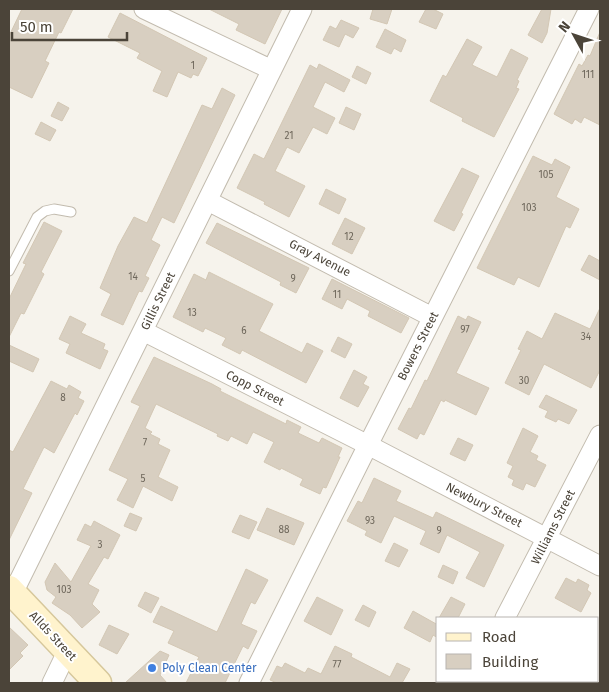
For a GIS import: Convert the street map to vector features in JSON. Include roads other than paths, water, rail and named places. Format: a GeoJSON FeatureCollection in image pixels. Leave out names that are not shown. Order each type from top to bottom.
{"type":"FeatureCollection","features":[{"type":"Feature","properties":{"kind":"street"},"geometry":{"type":"LineString","coordinates":[[144,9],[272,70]]}},
{"type":"Feature","properties":{"kind":"street","name":"Gillis Street"},"geometry":{"type":"LineString","coordinates":[[11,591],[143,332],[302,9]]}},
{"type":"Feature","properties":{"kind":"street","name":"Bowers Street"},"geometry":{"type":"LineString","coordinates":[[249,683],[588,9]]}},
{"type":"Feature","properties":{"kind":"street","name":"Gray Avenue"},"geometry":{"type":"LineString","coordinates":[[208,200],[432,317]]}},
{"type":"Feature","properties":{"kind":"street","name":"Copp Street"},"geometry":{"type":"LineString","coordinates":[[143,332],[368,444]]}},
{"type":"Feature","properties":{"kind":"street","name":"Williams Street"},"geometry":{"type":"LineString","coordinates":[[507,617],[600,435]]}},
{"type":"Feature","properties":{"kind":"street","name":"Newbury Street"},"geometry":{"type":"LineString","coordinates":[[368,444],[600,566]]}},
{"type":"Feature","properties":{"kind":"street","name":"Allds Street"},"geometry":{"type":"LineString","coordinates":[[11,591],[98,683]]}},
{"type":"Feature","properties":{"kind":"street"},"geometry":{"type":"LineString","coordinates":[[52,683],[67,652]]}},
{"type":"Feature","properties":{"kind":"lane"},"geometry":{"type":"LineString","coordinates":[[9,270],[37,217],[45,211],[54,209],[71,212]]}},
{"type":"Feature","properties":{"kind":"place","name":"Poly Clean Center"},"geometry":{"type":"Point","coordinates":[152,668]}}]}
